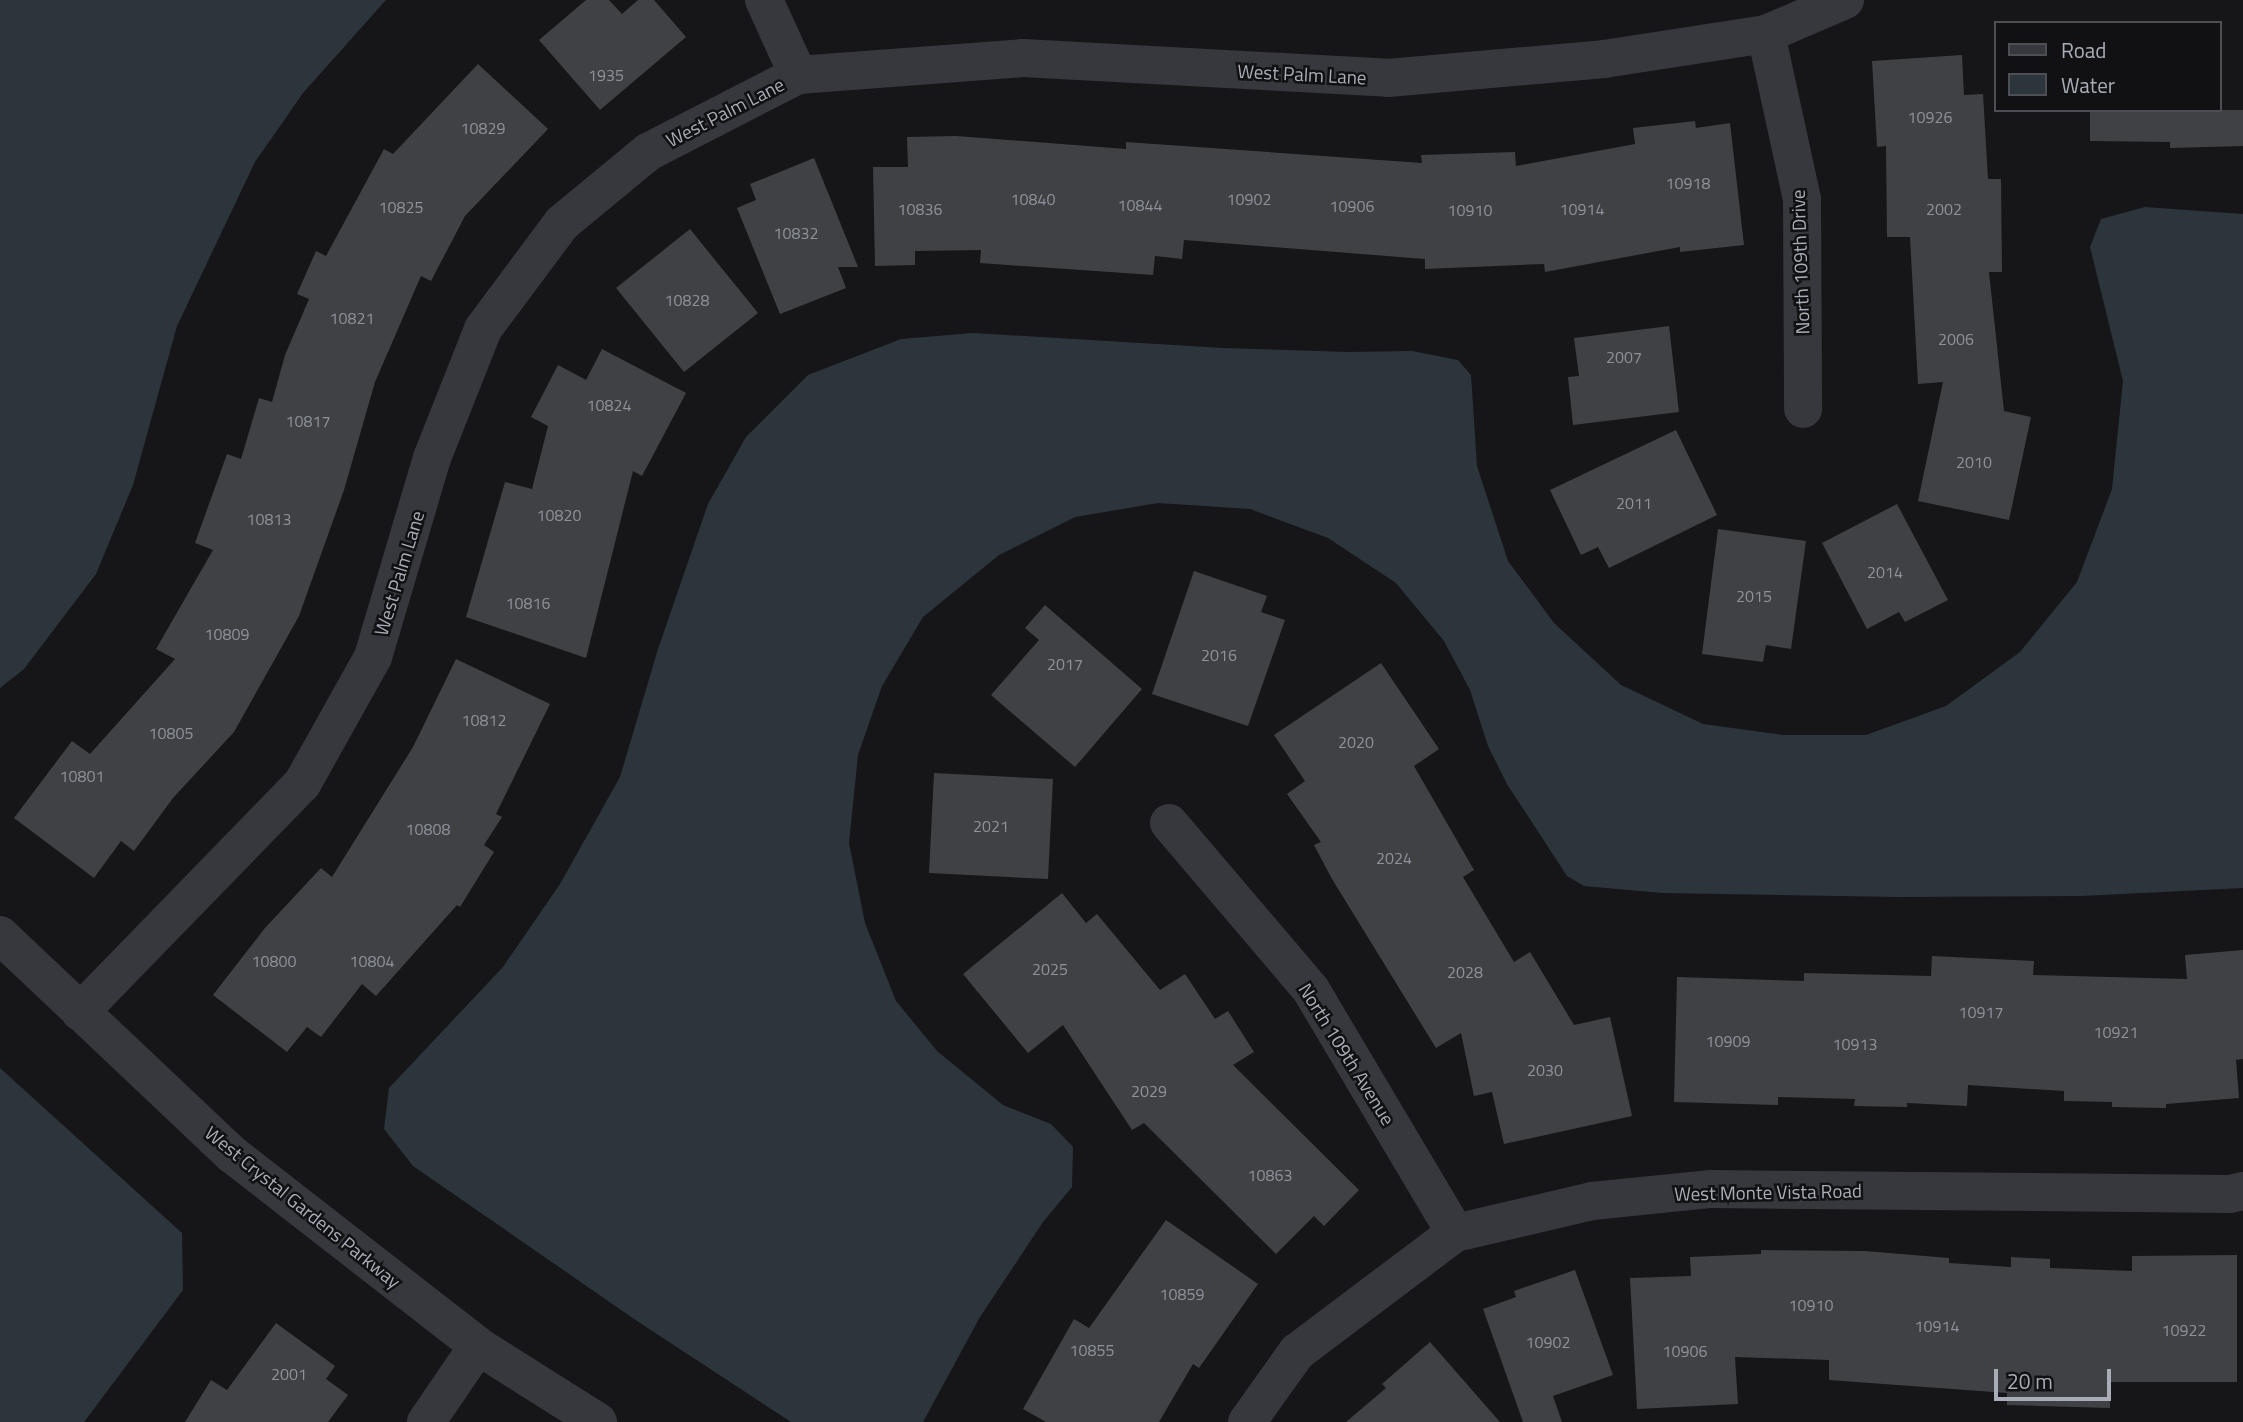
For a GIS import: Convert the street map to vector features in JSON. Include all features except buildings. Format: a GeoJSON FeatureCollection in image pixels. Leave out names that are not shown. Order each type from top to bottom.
{"type":"FeatureCollection","features":[{"type":"Feature","properties":{"kind":"street"},"geometry":{"type":"LineString","coordinates":[[764,0],[798,75]]}},
{"type":"Feature","properties":{"kind":"street","name":"West Palm Lane"},"geometry":{"type":"LineString","coordinates":[[80,1012],[302,784],[373,657],[432,458],[483,329],[562,223],[648,152],[798,75],[1023,58],[1388,78],[1604,60],[1766,34],[1845,0]]}},
{"type":"Feature","properties":{"kind":"street","name":"North 109th Drive"},"geometry":{"type":"LineString","coordinates":[[1766,34],[1802,199],[1803,409]]}},
{"type":"Feature","properties":{"kind":"street","name":"North 109th Avenue"},"geometry":{"type":"LineString","coordinates":[[1169,823],[1311,990],[1455,1233]]}},
{"type":"Feature","properties":{"kind":"street","name":"West Crystal Gardens Parkway"},"geometry":{"type":"LineString","coordinates":[[0,935],[233,1155],[478,1346],[598,1422]]}},
{"type":"Feature","properties":{"kind":"street","name":"West Monte Vista Road"},"geometry":{"type":"LineString","coordinates":[[1247,1422],[1297,1352],[1455,1233],[1592,1201],[1711,1189],[2230,1194],[2243,1191]]}},
{"type":"Feature","properties":{"kind":"street"},"geometry":{"type":"LineString","coordinates":[[426,1422],[478,1346]]}},
{"type":"Feature","properties":{"kind":"water"},"geometry":{"type":"Polygon","coordinates":[[[0,0],[386,0],[303,93],[255,162],[177,326],[133,485],[96,574],[24,669],[0,688],[0,0]]]}},
{"type":"Feature","properties":{"kind":"water"},"geometry":{"type":"Polygon","coordinates":[[[2145,207],[2243,214],[2243,888],[2081,896],[1900,897],[1662,893],[1584,886],[1567,876],[1507,784],[1488,746],[1470,690],[1444,641],[1396,583],[1328,538],[1250,509],[1158,503],[1075,517],[999,555],[923,617],[882,686],[858,755],[849,843],[865,923],[896,1001],[937,1051],[1003,1105],[1051,1124],[1073,1147],[1072,1187],[1043,1222],[980,1317],[923,1422],[791,1422],[637,1321],[413,1166],[384,1129],[389,1088],[503,967],[560,884],[620,777],[658,649],[708,504],[746,437],[808,375],[901,339],[973,333],[1223,348],[1412,351],[1458,360],[1471,375],[1477,466],[1508,561],[1554,623],[1621,685],[1703,724],[1783,735],[1866,735],[1946,706],[2020,652],[2077,582],[2112,489],[2123,381],[2090,247],[2101,219],[2145,207]]]}},
{"type":"Feature","properties":{"kind":"water"},"geometry":{"type":"Polygon","coordinates":[[[0,1068],[182,1233],[183,1290],[84,1422],[0,1422],[0,1068]]]}}]}
